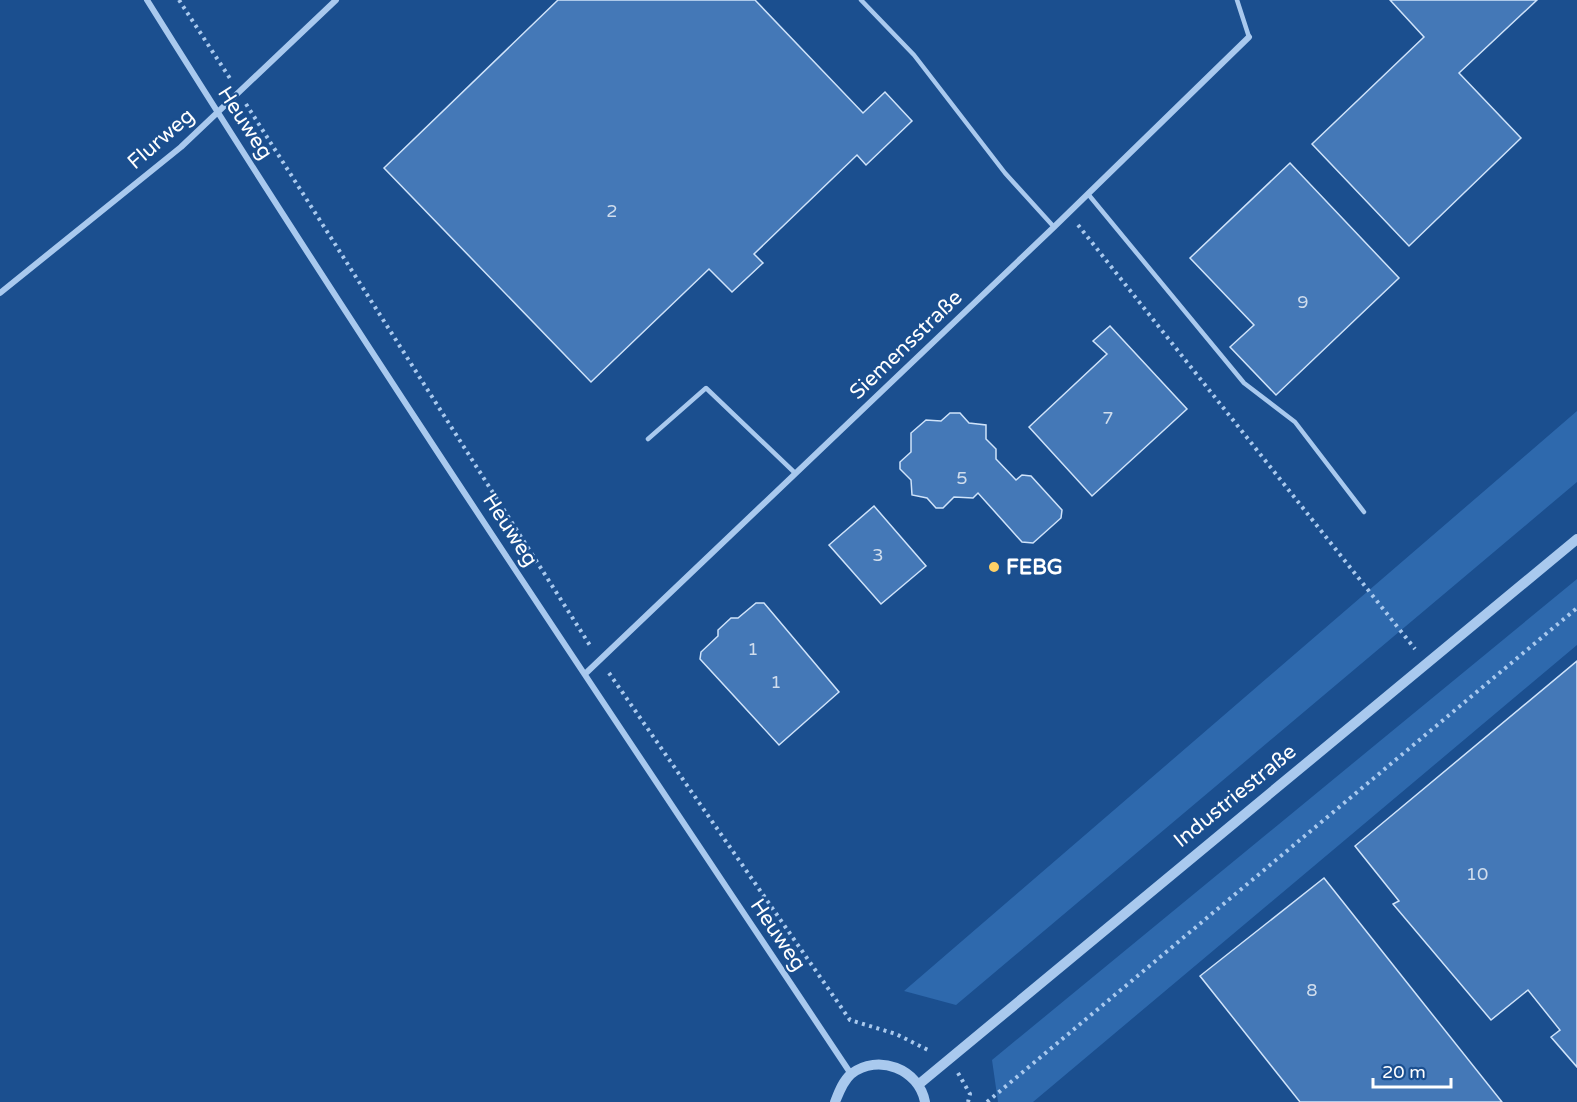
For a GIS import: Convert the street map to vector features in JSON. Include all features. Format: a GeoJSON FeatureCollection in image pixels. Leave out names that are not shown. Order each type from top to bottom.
{"type":"FeatureCollection","features":[{"type":"Feature","properties":{"kind":"street","name":"Heuweg"},"geometry":{"type":"LineString","coordinates":[[147,0],[217,112],[585,674],[851,1074]]}},
{"type":"Feature","properties":{"kind":"street","name":"Flurweg"},"geometry":{"type":"LineString","coordinates":[[0,293],[182,147],[336,0]]}},
{"type":"Feature","properties":{"kind":"street","name":"Siemensstraße"},"geometry":{"type":"LineString","coordinates":[[585,674],[1069,213],[1249,37]]}},
{"type":"Feature","properties":{"kind":"street","name":"Industriestraße"},"geometry":{"type":"LineString","coordinates":[[918,1085],[1577,539]]}},
{"type":"Feature","properties":{"kind":"street"},"geometry":{"type":"LineString","coordinates":[[835,1102],[840,1088],[851,1074],[872,1066],[895,1067],[908,1074],[918,1085],[925,1102]]}},
{"type":"Feature","properties":{"kind":"lane"},"geometry":{"type":"LineString","coordinates":[[861,0],[914,55],[1005,173],[1054,227]]}},
{"type":"Feature","properties":{"kind":"lane"},"geometry":{"type":"LineString","coordinates":[[1237,0],[1249,37]]}},
{"type":"Feature","properties":{"kind":"lane"},"geometry":{"type":"LineString","coordinates":[[1088,194],[1244,383],[1295,422],[1364,512]]}},
{"type":"Feature","properties":{"kind":"lane"},"geometry":{"type":"LineString","coordinates":[[648,439],[706,388],[795,473]]}},
{"type":"Feature","properties":{"kind":"path"},"geometry":{"type":"LineString","coordinates":[[179,0],[600,660],[850,1020],[896,1034],[950,1060],[970,1094],[968,1102]]}},
{"type":"Feature","properties":{"kind":"path"},"geometry":{"type":"LineString","coordinates":[[1069,213],[1427,664]]}},
{"type":"Feature","properties":{"kind":"path"},"geometry":{"type":"LineString","coordinates":[[987,1102],[1577,608]]}},
{"type":"Feature","properties":{"kind":"shaded area"},"geometry":{"type":"Polygon","coordinates":[[[1577,411],[1577,482],[956,1005],[904,991],[1577,411]]]}},
{"type":"Feature","properties":{"kind":"shaded area"},"geometry":{"type":"Polygon","coordinates":[[[1577,579],[1577,645],[1033,1102],[998,1102],[992,1060],[1577,579]]]}},
{"type":"Feature","properties":{"kind":"building"},"geometry":{"type":"Polygon","coordinates":[[[558,0],[755,0],[863,113],[885,92],[912,121],[866,165],[857,155],[754,254],[763,263],[732,292],[709,269],[591,382],[384,168],[558,0]]]}},
{"type":"Feature","properties":{"kind":"building"},"geometry":{"type":"Polygon","coordinates":[[[1390,0],[1537,0],[1459,73],[1521,138],[1409,246],[1312,144],[1424,37],[1390,0]]]}},
{"type":"Feature","properties":{"kind":"building"},"geometry":{"type":"Polygon","coordinates":[[[1290,163],[1399,278],[1276,395],[1230,347],[1254,325],[1190,258],[1290,163]]]}},
{"type":"Feature","properties":{"kind":"building"},"geometry":{"type":"Polygon","coordinates":[[[1110,326],[1187,409],[1092,496],[1029,427],[1107,354],[1093,341],[1110,326]]]}},
{"type":"Feature","properties":{"kind":"building"},"geometry":{"type":"Polygon","coordinates":[[[950,413],[960,413],[969,423],[986,425],[986,439],[996,449],[996,459],[1016,480],[1022,475],[1031,476],[1062,510],[1061,518],[1033,543],[1022,542],[978,493],[973,498],[954,497],[943,508],[936,508],[927,498],[912,495],[911,480],[900,469],[900,462],[911,452],[911,433],[926,420],[941,421],[950,413]]]}},
{"type":"Feature","properties":{"kind":"building"},"geometry":{"type":"Polygon","coordinates":[[[874,506],[926,566],[881,604],[829,545],[874,506]]]}},
{"type":"Feature","properties":{"kind":"building"},"geometry":{"type":"Polygon","coordinates":[[[756,603],[764,603],[839,692],[779,745],[700,659],[701,652],[718,636],[718,630],[731,618],[738,618],[756,603]]]}},
{"type":"Feature","properties":{"kind":"building"},"geometry":{"type":"Polygon","coordinates":[[[1577,661],[1577,1067],[1551,1037],[1560,1030],[1528,990],[1491,1020],[1393,904],[1399,901],[1355,846],[1577,661]]]}},
{"type":"Feature","properties":{"kind":"building"},"geometry":{"type":"Polygon","coordinates":[[[1324,878],[1502,1102],[1300,1102],[1200,976],[1324,878]]]}},
{"type":"Feature","properties":{"kind":"place","name":"FEBG"},"geometry":{"type":"Point","coordinates":[994,567]}}]}
